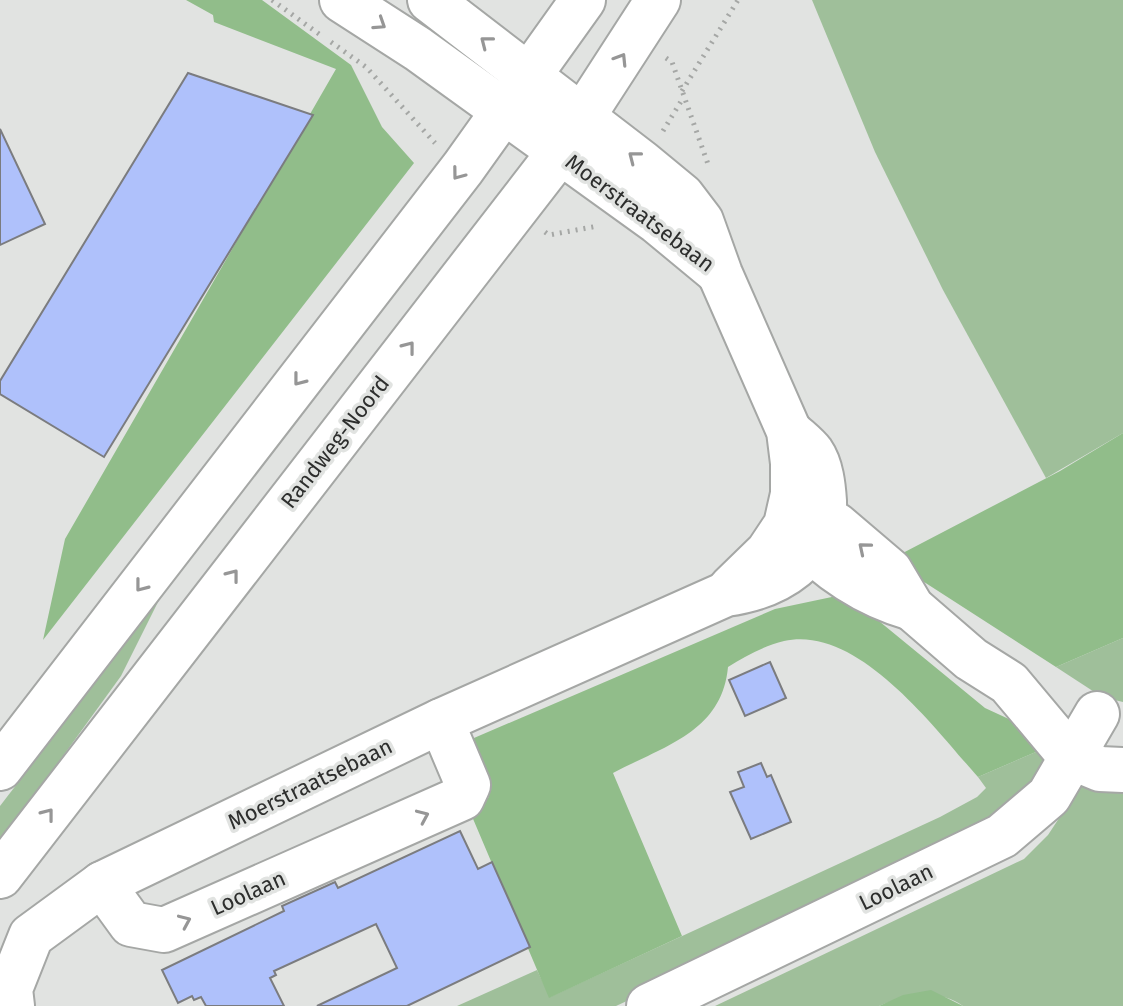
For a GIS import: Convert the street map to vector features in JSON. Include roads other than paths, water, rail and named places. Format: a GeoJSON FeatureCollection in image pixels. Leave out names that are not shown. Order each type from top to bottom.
{"type":"FeatureCollection","features":[{"type":"Feature","properties":{"kind":"street","name":"Moerstraatsebaan"},"geometry":{"type":"LineString","coordinates":[[342,0],[505,111],[658,222],[720,274]]}},
{"type":"Feature","properties":{"kind":"street","name":"Moerstraatsebaan"},"geometry":{"type":"LineString","coordinates":[[12,1006],[10,989],[31,936],[102,884],[441,721],[726,594],[768,552],[807,532],[793,494],[789,431],[720,274],[701,221],[682,196],[430,0]]}},
{"type":"Feature","properties":{"kind":"street"},"geometry":{"type":"LineString","coordinates":[[0,768],[505,111],[583,0]]}},
{"type":"Feature","properties":{"kind":"street","name":"Randweg-Noord"},"geometry":{"type":"LineString","coordinates":[[0,876],[559,153],[658,0]]}},
{"type":"Feature","properties":{"kind":"street"},"geometry":{"type":"LineString","coordinates":[[807,532],[878,598],[912,608],[971,659],[1009,683],[1058,696],[1110,719]]}},
{"type":"Feature","properties":{"kind":"street"},"geometry":{"type":"LineString","coordinates":[[1009,683],[1071,757],[1100,769],[1123,770]]}},
{"type":"Feature","properties":{"kind":"street","name":"Loolaan"},"geometry":{"type":"LineString","coordinates":[[649,1006],[1002,836],[1049,796],[1071,757],[1110,719]]}},
{"type":"Feature","properties":{"kind":"street","name":"Loolaan"},"geometry":{"type":"LineString","coordinates":[[102,884],[131,924],[164,930],[462,798],[468,785],[441,721]]}}]}
